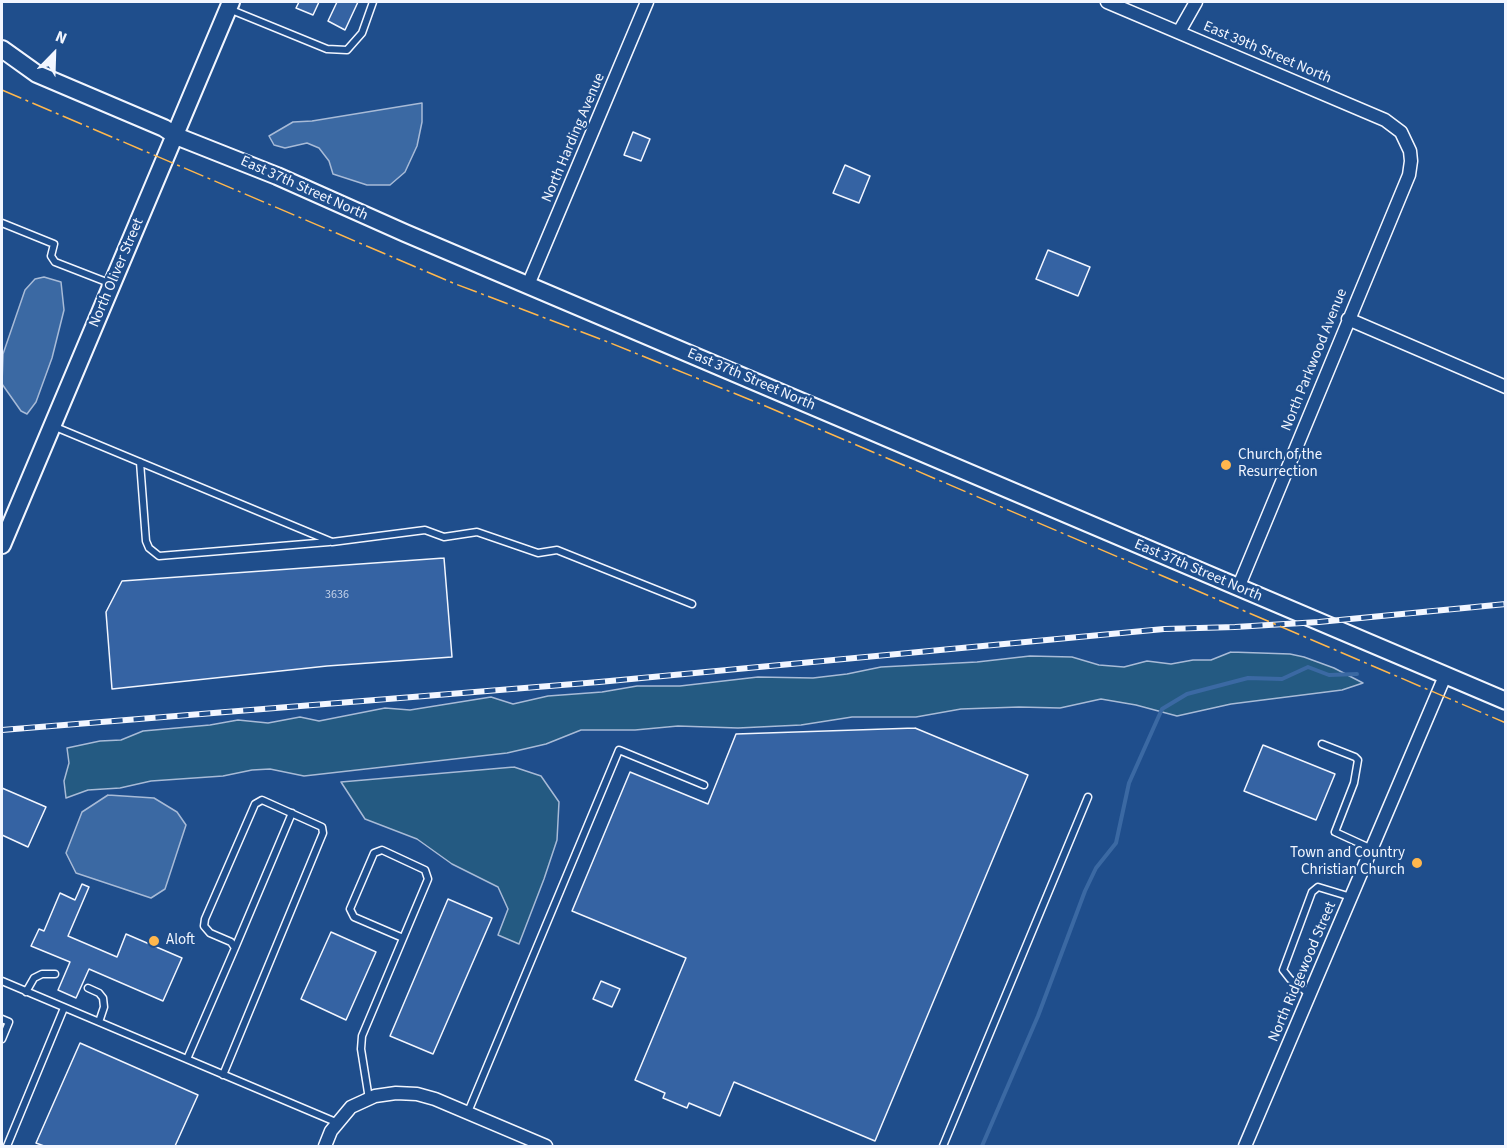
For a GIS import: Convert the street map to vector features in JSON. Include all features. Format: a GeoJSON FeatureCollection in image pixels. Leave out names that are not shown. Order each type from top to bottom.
{"type":"FeatureCollection","features":[{"type":"Feature","properties":{"kind":"main road","name":"North Oliver Street"},"geometry":{"type":"LineString","coordinates":[[2,544],[230,5]]}},
{"type":"Feature","properties":{"kind":"main road","name":"East 37th Street North"},"geometry":{"type":"LineString","coordinates":[[2,49],[37,74],[164,128],[176,136],[277,176],[1506,701]]}},
{"type":"Feature","properties":{"kind":"street","name":"North Harding Avenue"},"geometry":{"type":"LineString","coordinates":[[528,285],[647,2]]}},
{"type":"Feature","properties":{"kind":"street","name":"East 39th Street North"},"geometry":{"type":"LineString","coordinates":[[1107,2],[1385,120],[1401,132],[1407,142]]}},
{"type":"Feature","properties":{"kind":"street"},"geometry":{"type":"LineString","coordinates":[[1179,32],[1197,2]]}},
{"type":"Feature","properties":{"kind":"street","name":"North Parkwood Avenue"},"geometry":{"type":"LineString","coordinates":[[1238,588],[1409,175],[1411,161],[1407,142]]}},
{"type":"Feature","properties":{"kind":"street"},"geometry":{"type":"LineString","coordinates":[[1348,320],[1506,387]]}},
{"type":"Feature","properties":{"kind":"street","name":"North Ridgewood Street"},"geometry":{"type":"LineString","coordinates":[[1245,1146],[1445,676]]}},
{"type":"Feature","properties":{"kind":"street"},"geometry":{"type":"LineString","coordinates":[[325,1146],[331,1131],[351,1107],[372,1098],[396,1093],[417,1094],[546,1146]]}},
{"type":"Feature","properties":{"kind":"lane"},"geometry":{"type":"LineString","coordinates":[[230,5],[327,49],[347,50],[362,33],[373,2]]}},
{"type":"Feature","properties":{"kind":"lane"},"geometry":{"type":"LineString","coordinates":[[2,222],[54,244],[51,256],[55,262],[112,284]]}},
{"type":"Feature","properties":{"kind":"lane"},"geometry":{"type":"LineString","coordinates":[[52,426],[332,542]]}},
{"type":"Feature","properties":{"kind":"lane"},"geometry":{"type":"LineString","coordinates":[[140,462],[146,541],[149,548],[159,556],[332,542],[425,530],[444,537],[477,532],[538,553],[557,550],[692,604]]}},
{"type":"Feature","properties":{"kind":"lane"},"geometry":{"type":"LineString","coordinates":[[1322,744],[1358,760],[1354,783],[1335,832],[1337,835],[1372,849]]}},
{"type":"Feature","properties":{"kind":"lane"},"geometry":{"type":"LineString","coordinates":[[468,1113],[619,750],[704,785]]}},
{"type":"Feature","properties":{"kind":"lane"},"geometry":{"type":"LineString","coordinates":[[943,1146],[1088,797]]}},
{"type":"Feature","properties":{"kind":"lane"},"geometry":{"type":"LineString","coordinates":[[223,1074],[323,833],[322,827],[262,800],[255,804],[205,919],[204,926],[210,933],[231,942],[235,948]]}},
{"type":"Feature","properties":{"kind":"lane"},"geometry":{"type":"LineString","coordinates":[[187,1059],[292,813]]}},
{"type":"Feature","properties":{"kind":"lane"},"geometry":{"type":"LineString","coordinates":[[372,1098],[361,1049],[362,1036],[429,879],[425,870],[382,850],[374,853],[350,909],[354,917],[403,938]]}},
{"type":"Feature","properties":{"kind":"lane"},"geometry":{"type":"LineString","coordinates":[[1310,995],[1282,970],[1312,892],[1318,887],[1351,897]]}},
{"type":"Feature","properties":{"kind":"lane"},"geometry":{"type":"LineString","coordinates":[[26,992],[34,978],[42,974],[55,974]]}},
{"type":"Feature","properties":{"kind":"lane"},"geometry":{"type":"LineString","coordinates":[[2,981],[338,1123]]}},
{"type":"Feature","properties":{"kind":"lane"},"geometry":{"type":"LineString","coordinates":[[88,988],[99,993],[103,998],[104,1007],[99,1022]]}},
{"type":"Feature","properties":{"kind":"lane"},"geometry":{"type":"LineString","coordinates":[[7,1146],[64,1008]]}},
{"type":"Feature","properties":{"kind":"lane"},"geometry":{"type":"LineString","coordinates":[[2,1019],[9,1022],[2,1040]]}},
{"type":"Feature","properties":{"kind":"shaded area"},"geometry":{"type":"Polygon","coordinates":[[[422,103],[422,122],[417,146],[405,172],[390,185],[367,185],[333,174],[329,161],[319,148],[307,143],[285,148],[274,145],[269,136],[293,122],[422,103]]]}},
{"type":"Feature","properties":{"kind":"shaded area"},"geometry":{"type":"Polygon","coordinates":[[[44,277],[61,282],[64,310],[52,358],[36,402],[27,414],[21,411],[2,384],[3,354],[25,290],[35,279],[44,277]]]}},
{"type":"Feature","properties":{"kind":"shaded area"},"geometry":{"type":"Polygon","coordinates":[[[1231,652],[1290,654],[1304,657],[1334,668],[1363,683],[1342,690],[1231,704],[1177,716],[1101,699],[1060,708],[961,709],[916,717],[852,717],[801,725],[581,730],[546,744],[507,753],[304,776],[270,769],[252,770],[223,776],[151,781],[120,788],[88,790],[66,798],[64,781],[69,763],[67,748],[100,741],[121,740],[143,731],[238,720],[268,723],[300,717],[319,721],[385,708],[410,710],[491,697],[513,704],[548,696],[602,692],[637,686],[680,686],[758,677],[813,678],[881,667],[977,662],[1030,656],[1072,657],[1099,665],[1124,667],[1147,661],[1171,664],[1211,660],[1231,652]]]}},
{"type":"Feature","properties":{"kind":"shaded area"},"geometry":{"type":"Polygon","coordinates":[[[514,767],[541,776],[559,802],[557,840],[519,944],[498,935],[508,909],[498,887],[452,864],[417,839],[365,819],[341,782],[514,767]]]}},
{"type":"Feature","properties":{"kind":"shaded area"},"geometry":{"type":"Polygon","coordinates":[[[108,795],[154,798],[177,812],[186,825],[165,889],[151,898],[76,873],[66,853],[82,812],[108,795]]]}},
{"type":"Feature","properties":{"kind":"building"},"geometry":{"type":"Polygon","coordinates":[[[299,2],[319,2],[313,15],[296,8],[299,2]]]}},
{"type":"Feature","properties":{"kind":"building"},"geometry":{"type":"Polygon","coordinates":[[[337,2],[358,2],[345,30],[328,21],[337,2]]]}},
{"type":"Feature","properties":{"kind":"building"},"geometry":{"type":"Polygon","coordinates":[[[633,132],[650,139],[641,161],[624,155],[633,132]]]}},
{"type":"Feature","properties":{"kind":"building"},"geometry":{"type":"Polygon","coordinates":[[[845,165],[870,176],[859,203],[833,193],[845,165]]]}},
{"type":"Feature","properties":{"kind":"building"},"geometry":{"type":"Polygon","coordinates":[[[1048,250],[1090,267],[1078,296],[1036,279],[1048,250]]]}},
{"type":"Feature","properties":{"kind":"building"},"geometry":{"type":"Polygon","coordinates":[[[444,558],[452,657],[327,666],[112,689],[106,612],[122,581],[444,558]]]}},
{"type":"Feature","properties":{"kind":"building"},"geometry":{"type":"Polygon","coordinates":[[[915,728],[1028,775],[875,1141],[734,1082],[720,1116],[689,1103],[687,1108],[663,1098],[665,1093],[635,1080],[686,958],[572,911],[630,772],[708,804],[736,734],[915,728]]]}},
{"type":"Feature","properties":{"kind":"building"},"geometry":{"type":"Polygon","coordinates":[[[1263,745],[1335,774],[1316,820],[1244,791],[1263,745]]]}},
{"type":"Feature","properties":{"kind":"building"},"geometry":{"type":"Polygon","coordinates":[[[2,788],[46,807],[28,847],[2,835],[2,788]]]}},
{"type":"Feature","properties":{"kind":"building"},"geometry":{"type":"Polygon","coordinates":[[[82,884],[89,887],[68,936],[117,957],[126,934],[182,958],[163,1001],[89,969],[76,998],[58,990],[70,962],[31,946],[39,929],[44,931],[60,893],[75,900],[82,884]]]}},
{"type":"Feature","properties":{"kind":"building"},"geometry":{"type":"Polygon","coordinates":[[[448,899],[492,918],[433,1054],[390,1036],[448,899]]]}},
{"type":"Feature","properties":{"kind":"building"},"geometry":{"type":"Polygon","coordinates":[[[331,932],[376,952],[346,1020],[301,999],[331,932]]]}},
{"type":"Feature","properties":{"kind":"building"},"geometry":{"type":"Polygon","coordinates":[[[601,981],[620,989],[612,1007],[593,999],[601,981]]]}},
{"type":"Feature","properties":{"kind":"building"},"geometry":{"type":"Polygon","coordinates":[[[80,1043],[198,1095],[175,1146],[44,1146],[36,1143],[80,1043]]]}},
{"type":"Feature","properties":{"kind":"waterway"},"geometry":{"type":"LineString","coordinates":[[982,1146],[1038,1016],[1085,891],[1096,868],[1116,843],[1129,783],[1162,709],[1187,694],[1248,678],[1282,679],[1308,667],[1329,675],[1357,674]]}},
{"type":"Feature","properties":{"kind":"railway"},"geometry":{"type":"LineString","coordinates":[[2,730],[599,682],[1164,629],[1319,622],[1506,604]]}},
{"type":"Feature","properties":{"kind":"power"},"geometry":{"type":"LineString","coordinates":[[2,90],[453,283],[608,342],[763,405],[1506,723]]}},
{"type":"Feature","properties":{"kind":"place","name":"Church of the Resurrection"},"geometry":{"type":"Point","coordinates":[1226,465]}},
{"type":"Feature","properties":{"kind":"place","name":"Town and Country Christian Church"},"geometry":{"type":"Point","coordinates":[1417,863]}},
{"type":"Feature","properties":{"kind":"place","name":"Aloft"},"geometry":{"type":"Point","coordinates":[154,941]}}]}
